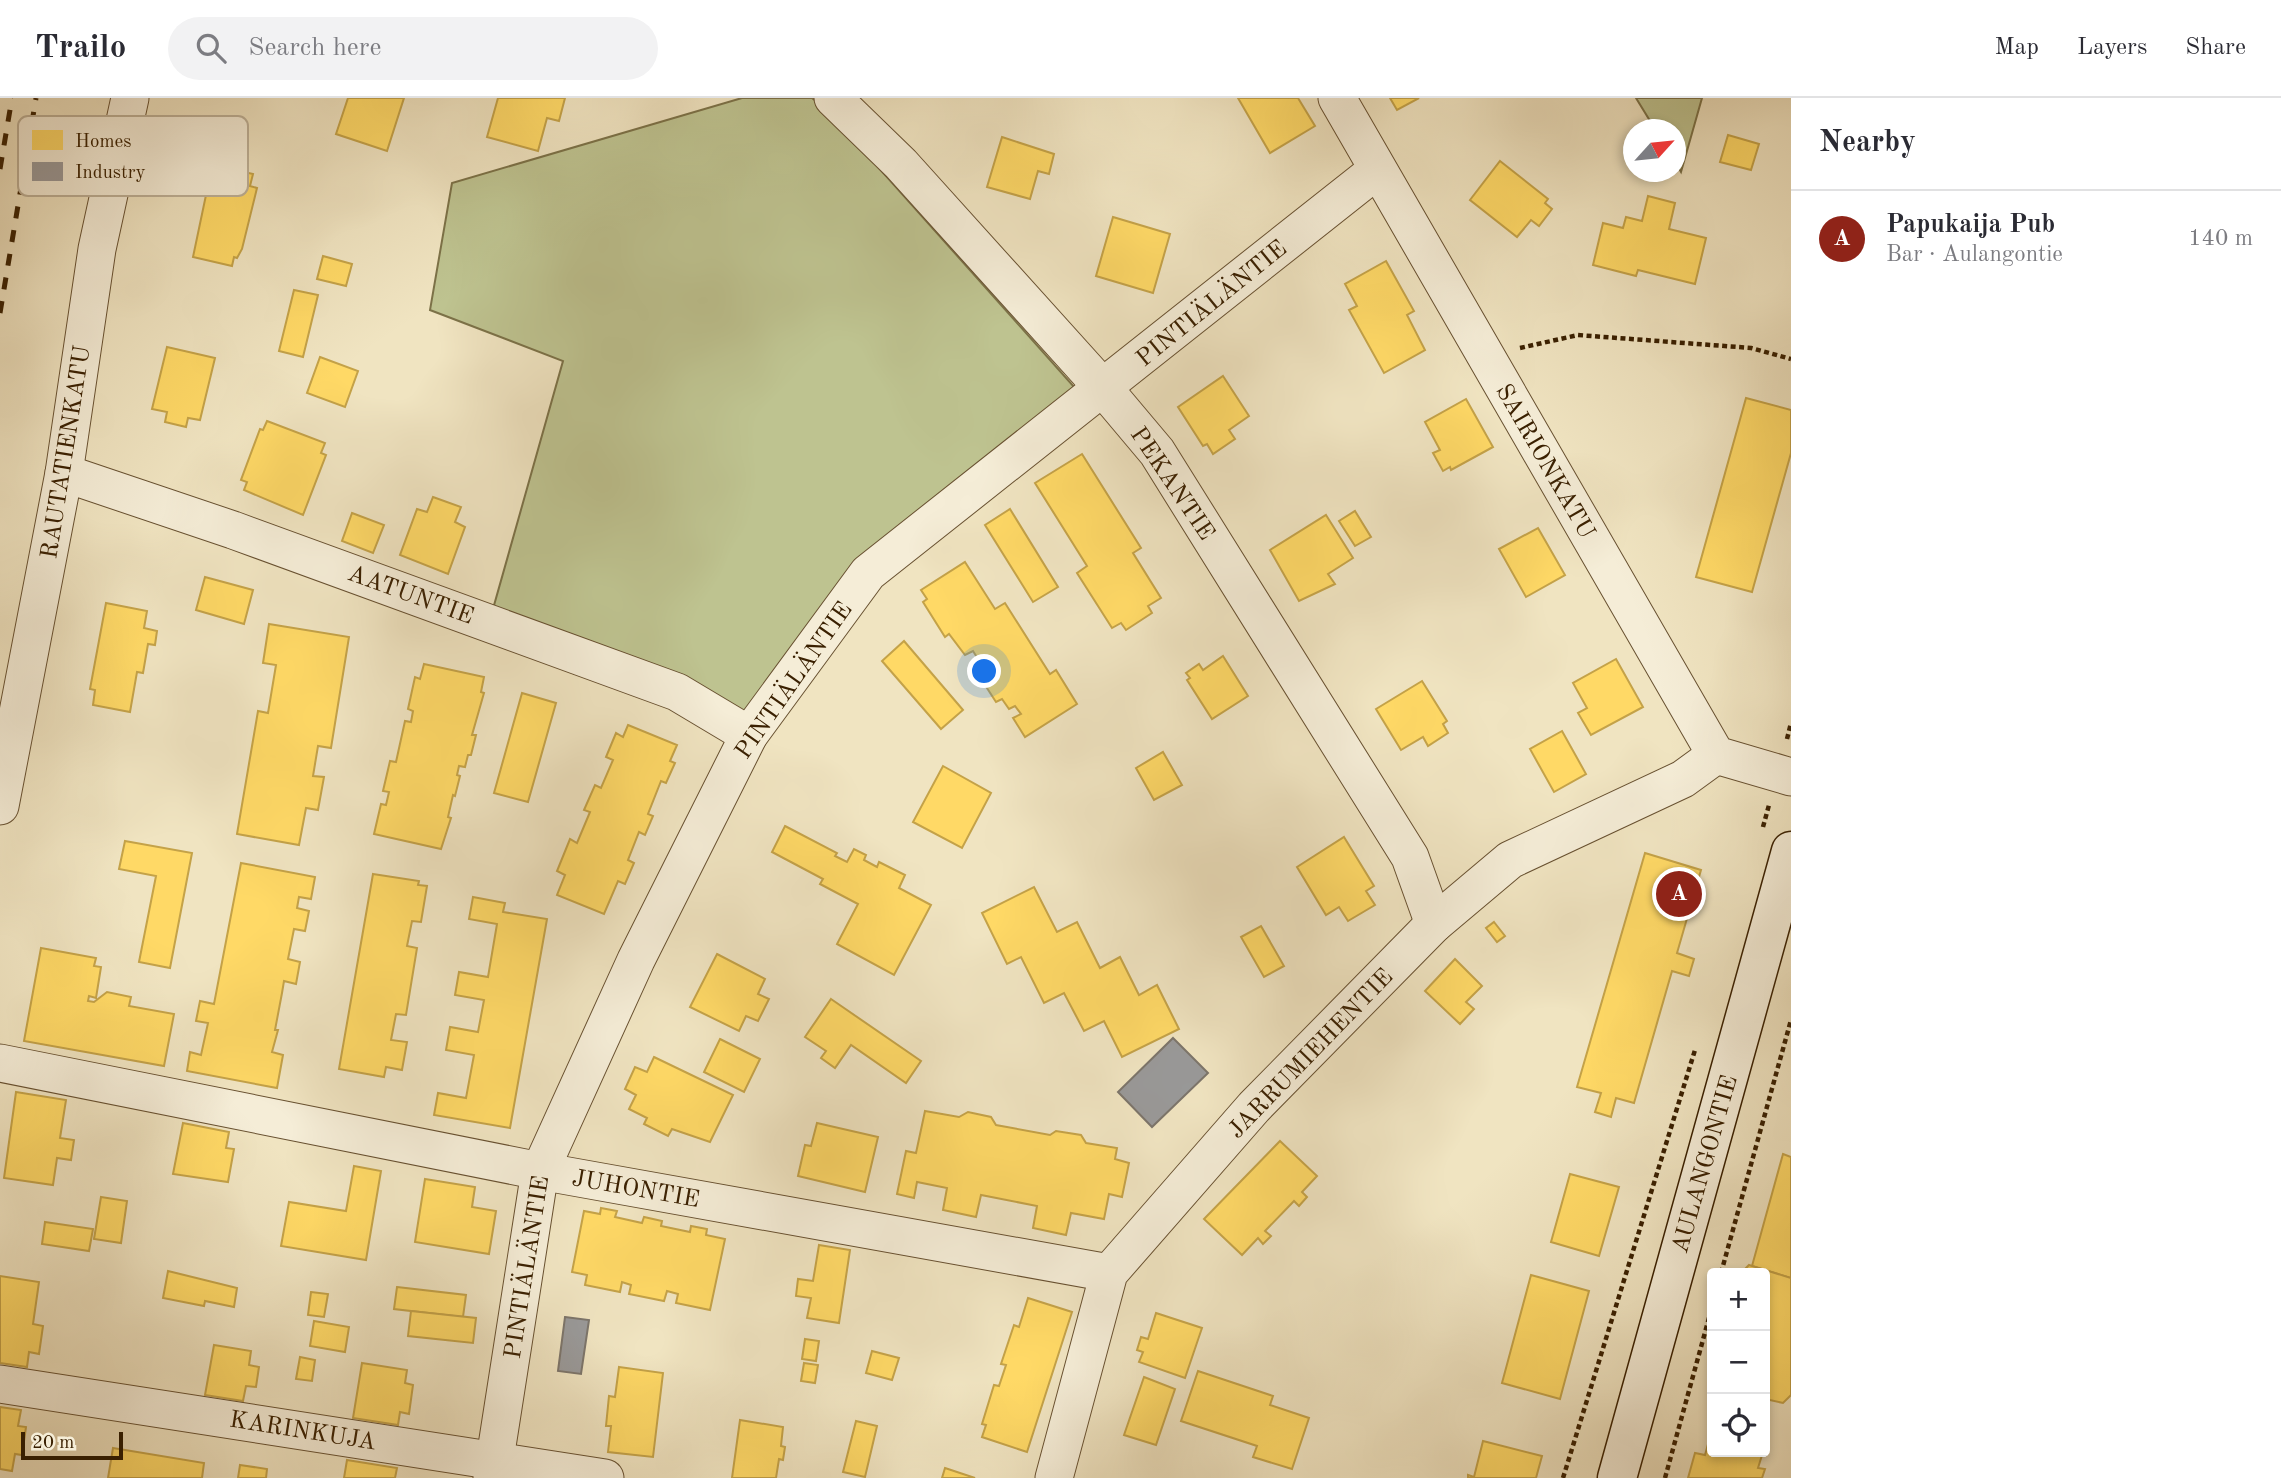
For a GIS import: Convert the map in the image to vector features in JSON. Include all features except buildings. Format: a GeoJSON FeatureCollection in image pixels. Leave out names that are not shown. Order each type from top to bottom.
{"type":"FeatureCollection","features":[{"type":"Feature","properties":{"kind":"main road","name":"AULANGONTIE"},"geometry":{"type":"LineString","coordinates":[[1617,1478],[1776,841]]}},
{"type":"Feature","properties":{"kind":"street","name":"RAUTATIENKATU"},"geometry":{"type":"LineString","coordinates":[[126,116],[130,98]]}},
{"type":"Feature","properties":{"kind":"street","name":"PEKANTIE"},"geometry":{"type":"LineString","coordinates":[[833,98],[901,164],[1104,389],[1157,452],[1410,857],[1434,925]]}},
{"type":"Feature","properties":{"kind":"street","name":"SAIRIONKATU"},"geometry":{"type":"LineString","coordinates":[[1337,98],[1716,755]]}},
{"type":"Feature","properties":{"kind":"street","name":"PINTIÄLÄNTIE"},"geometry":{"type":"LineString","coordinates":[[494,1468],[540,1171],[636,960],[749,735],[868,573],[1104,389],[1377,170]]}},
{"type":"Feature","properties":{"kind":"street","name":"RAUTATIENKATU"},"geometry":{"type":"LineString","coordinates":[[0,806],[64,473],[97,249],[109,196]]}},
{"type":"Feature","properties":{"kind":"street","name":"AATUNTIE"},"geometry":{"type":"LineString","coordinates":[[64,473],[233,530],[677,692],[749,735]]}},
{"type":"Feature","properties":{"kind":"street"},"geometry":{"type":"LineString","coordinates":[[1716,755],[1784,776]]}},
{"type":"Feature","properties":{"kind":"street","name":"JARRUMIEHENTIE"},"geometry":{"type":"LineString","coordinates":[[1054,1478],[1109,1273],[1254,1107],[1434,925],[1510,860],[1683,779],[1716,755]]}},
{"type":"Feature","properties":{"kind":"street","name":"JUHONTIE"},"geometry":{"type":"LineString","coordinates":[[0,1063],[540,1171],[1109,1273]]}},
{"type":"Feature","properties":{"kind":"street","name":"KARINKUJA"},"geometry":{"type":"LineString","coordinates":[[0,1384],[494,1468],[605,1478]]}},
{"type":"Feature","properties":{"kind":"path"},"geometry":{"type":"LineString","coordinates":[[1485,356],[1578,335],[1751,348],[1791,359]]}},
{"type":"Feature","properties":{"kind":"path"},"geometry":{"type":"LineString","coordinates":[[1776,841],[1791,723]]}},
{"type":"Feature","properties":{"kind":"path"},"geometry":{"type":"LineString","coordinates":[[1722,1268],[1791,1020]]}},
{"type":"Feature","properties":{"kind":"path"},"geometry":{"type":"LineString","coordinates":[[1563,1478],[1697,1043]]}},
{"type":"Feature","properties":{"kind":"path"},"geometry":{"type":"LineString","coordinates":[[1665,1478],[1707,1325]]}},
{"type":"Feature","properties":{"kind":"green space"},"geometry":{"type":"Polygon","coordinates":[[[742,98],[812,98],[829,112],[1075,388],[745,719],[491,616],[563,361],[430,310],[452,183],[742,98]]]}},
{"type":"Feature","properties":{"kind":"green space"},"geometry":{"type":"Polygon","coordinates":[[[1636,98],[1702,98],[1686,154],[1686,119],[1649,119],[1636,98]]]}},
{"type":"Feature","properties":{"kind":"railway"},"geometry":{"type":"LineString","coordinates":[[0,169],[12,98]]}},
{"type":"Feature","properties":{"kind":"railway"},"geometry":{"type":"LineString","coordinates":[[33,116],[36,98]]}},
{"type":"Feature","properties":{"kind":"railway"},"geometry":{"type":"LineString","coordinates":[[0,313],[20,196]]}},
{"type":"Feature","properties":{"kind":"place","name":"Papukaija Pub"},"geometry":{"type":"Point","coordinates":[1679,894]}}]}
